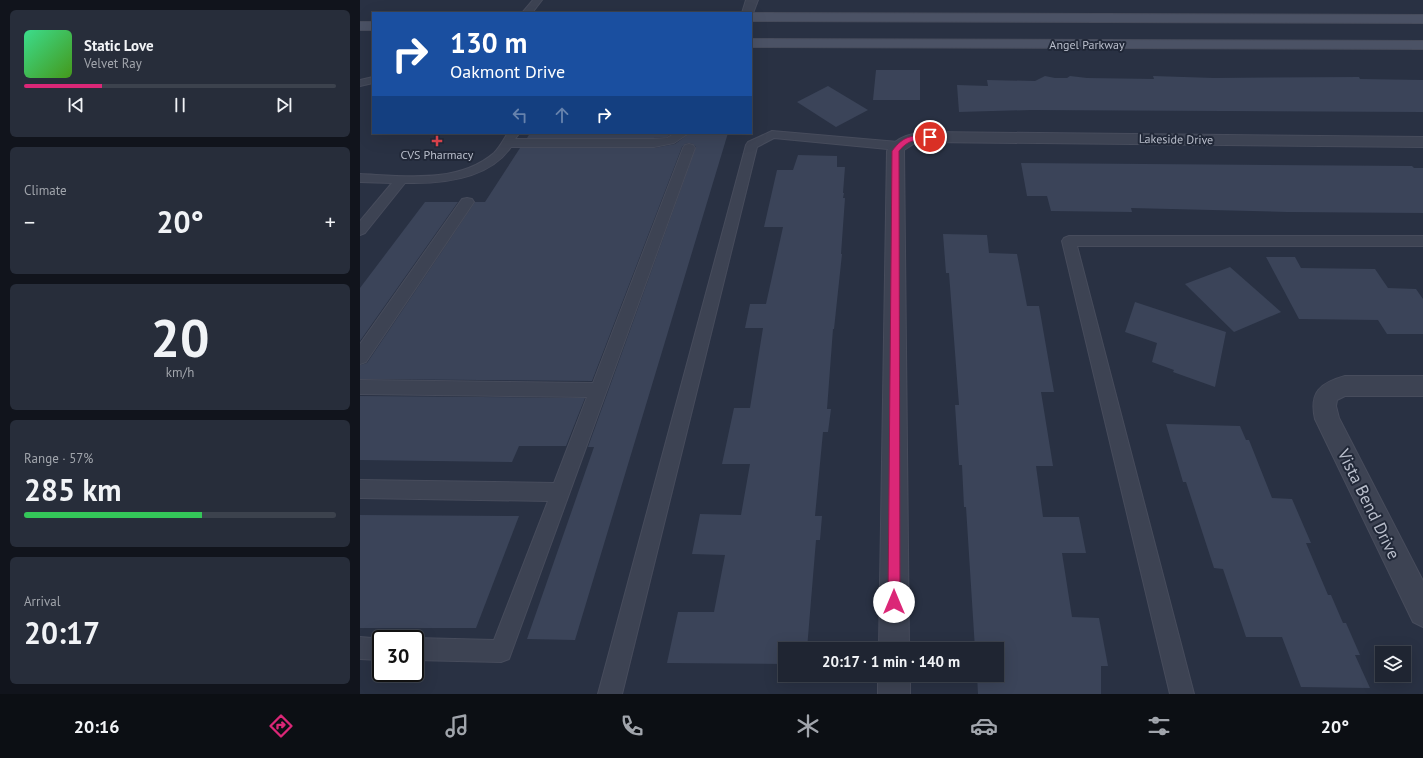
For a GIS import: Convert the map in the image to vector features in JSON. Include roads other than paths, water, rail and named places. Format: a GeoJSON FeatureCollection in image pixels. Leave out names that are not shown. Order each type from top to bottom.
{"type":"FeatureCollection","features":[{"type":"Feature","properties":{"kind":"main road","name":"Angel Parkway"},"geometry":{"type":"LineString","coordinates":[[752,17],[1423,19]]}},
{"type":"Feature","properties":{"kind":"main road"},"geometry":{"type":"LineString","coordinates":[[360,26],[372,26]]}},
{"type":"Feature","properties":{"kind":"main road","name":"Angel Parkway"},"geometry":{"type":"LineString","coordinates":[[752,43],[1423,45]]}},
{"type":"Feature","properties":{"kind":"street"},"geometry":{"type":"LineString","coordinates":[[748,12],[752,0]]}},
{"type":"Feature","properties":{"kind":"street","name":"Lakeside Drive"},"geometry":{"type":"LineString","coordinates":[[898,146],[903,142],[914,138],[930,137],[1423,142]]}},
{"type":"Feature","properties":{"kind":"street"},"geometry":{"type":"LineString","coordinates":[[894,642],[895,151],[898,146]]}},
{"type":"Feature","properties":{"kind":"street","name":"Vista Bend Drive"},"geometry":{"type":"LineString","coordinates":[[1423,386],[1345,386],[1336,388],[1327,395],[1324,409],[1327,419],[1423,612]]}},
{"type":"Feature","properties":{"kind":"street"},"geometry":{"type":"LineString","coordinates":[[894,682],[894,694]]}},
{"type":"Feature","properties":{"kind":"lane"},"geometry":{"type":"LineString","coordinates":[[528,12],[538,0]]}},
{"type":"Feature","properties":{"kind":"lane"},"geometry":{"type":"LineString","coordinates":[[360,83],[372,80]]}},
{"type":"Feature","properties":{"kind":"lane"},"geometry":{"type":"LineString","coordinates":[[610,694],[752,145],[772,134],[898,146]]}},
{"type":"Feature","properties":{"kind":"lane"},"geometry":{"type":"LineString","coordinates":[[360,178],[425,180],[448,178],[474,170],[497,157],[510,138],[654,143],[686,141],[598,390],[501,651],[424,649]]}},
{"type":"Feature","properties":{"kind":"lane"},"geometry":{"type":"LineString","coordinates":[[360,230],[402,179]]}},
{"type":"Feature","properties":{"kind":"lane"},"geometry":{"type":"LineString","coordinates":[[360,357],[467,202]]}},
{"type":"Feature","properties":{"kind":"lane"},"geometry":{"type":"LineString","coordinates":[[1182,694],[1069,241],[1423,242]]}},
{"type":"Feature","properties":{"kind":"lane"},"geometry":{"type":"LineString","coordinates":[[360,387],[598,390]]}},
{"type":"Feature","properties":{"kind":"lane"},"geometry":{"type":"LineString","coordinates":[[360,490],[560,492]]}},
{"type":"Feature","properties":{"kind":"lane"},"geometry":{"type":"LineString","coordinates":[[360,648],[372,649]]}},
{"type":"Feature","properties":{"kind":"place","name":"CVS Pharmacy"},"geometry":{"type":"Point","coordinates":[437,141]}}]}
